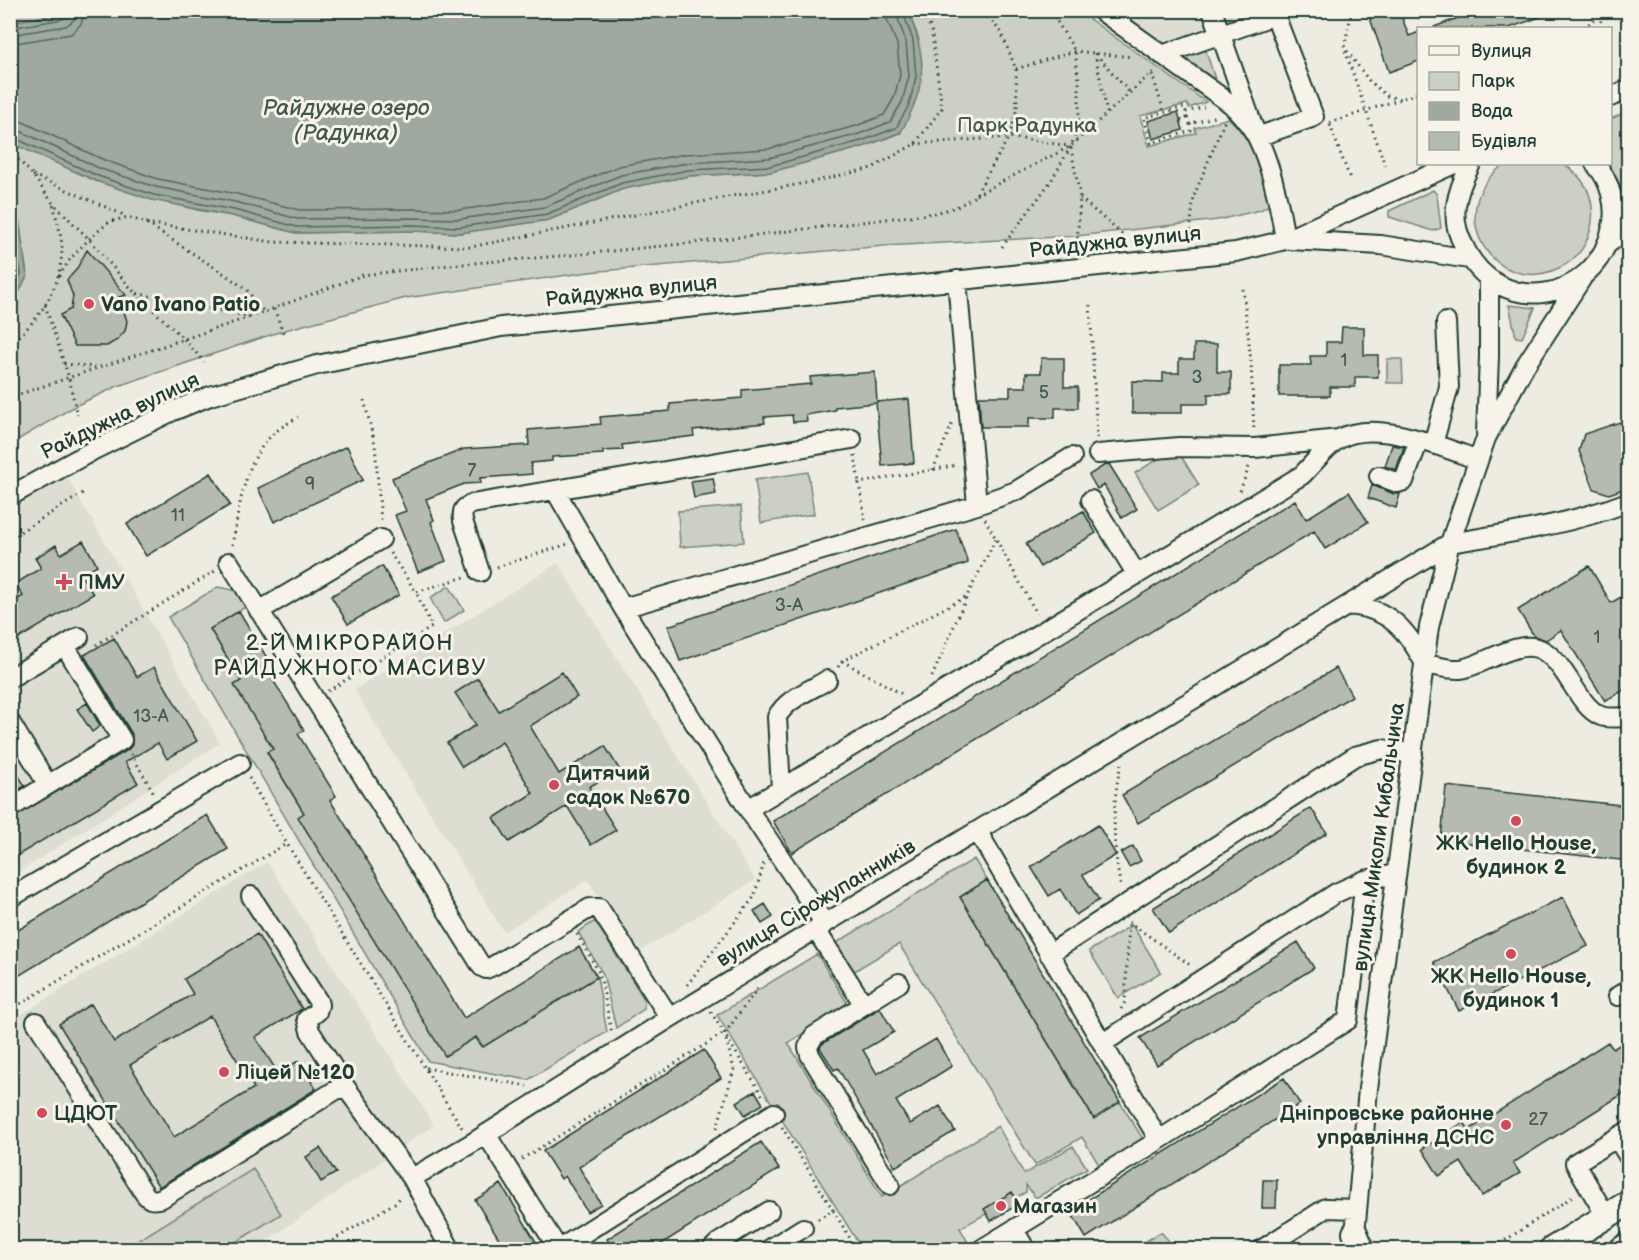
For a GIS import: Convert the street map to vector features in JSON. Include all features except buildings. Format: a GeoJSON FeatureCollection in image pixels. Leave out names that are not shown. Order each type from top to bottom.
{"type":"FeatureCollection","features":[{"type":"Feature","properties":{"kind":"main road"},"geometry":{"type":"LineString","coordinates":[[1551,1250],[1629,1203]]}},
{"type":"Feature","properties":{"kind":"main road"},"geometry":{"type":"LineString","coordinates":[[1621,1250],[1629,1245]]}},
{"type":"Feature","properties":{"kind":"street"},"geometry":{"type":"LineString","coordinates":[[1100,10],[1230,105],[1246,119],[1257,137]]}},
{"type":"Feature","properties":{"kind":"street"},"geometry":{"type":"LineString","coordinates":[[1212,10],[1279,200],[1285,240]]}},
{"type":"Feature","properties":{"kind":"street"},"geometry":{"type":"LineString","coordinates":[[1162,55],[1275,15],[1322,120],[1257,137]]}},
{"type":"Feature","properties":{"kind":"street"},"geometry":{"type":"LineString","coordinates":[[1612,97],[1629,90]]}},
{"type":"Feature","properties":{"kind":"street","name":"Райдужна вулиця"},"geometry":{"type":"LineString","coordinates":[[10,496],[92,451],[173,411],[210,396],[318,365],[501,327],[1236,252],[1285,240],[1452,165]]}},
{"type":"Feature","properties":{"kind":"street"},"geometry":{"type":"LineString","coordinates":[[1470,165],[1462,181],[1456,207],[1458,235],[1470,260],[1489,279],[1506,288],[1525,293],[1545,293],[1565,288],[1582,278]]}},
{"type":"Feature","properties":{"kind":"street"},"geometry":{"type":"LineString","coordinates":[[1596,165],[1601,170],[1612,193],[1614,218],[1609,243]]}},
{"type":"Feature","properties":{"kind":"street"},"geometry":{"type":"LineString","coordinates":[[1609,243],[1629,227]]}},
{"type":"Feature","properties":{"kind":"street","name":"Райдужна вулиця"},"geometry":{"type":"LineString","coordinates":[[1285,240],[1381,245],[1470,260]]}},
{"type":"Feature","properties":{"kind":"street","name":"вулиця Миколи Кибальчича"},"geometry":{"type":"LineString","coordinates":[[1357,1235],[1368,1089],[1395,874],[1429,627],[1450,543],[1486,438],[1525,366],[1582,278],[1598,262],[1609,243]]}},
{"type":"Feature","properties":{"kind":"street","name":"вулиця Миколи Кибальчича"},"geometry":{"type":"LineString","coordinates":[[1486,438],[1489,279]]}},
{"type":"Feature","properties":{"kind":"street"},"geometry":{"type":"LineString","coordinates":[[957,280],[977,505]]}},
{"type":"Feature","properties":{"kind":"street"},"geometry":{"type":"LineString","coordinates":[[1379,476],[1398,483],[1404,481],[1426,442],[1449,387],[1446,322]]}},
{"type":"Feature","properties":{"kind":"street"},"geometry":{"type":"LineString","coordinates":[[1098,454],[1179,447],[1255,448],[1339,439],[1363,432],[1387,432],[1426,442],[1478,460]]}},
{"type":"Feature","properties":{"kind":"street"},"geometry":{"type":"LineString","coordinates":[[480,572],[463,521],[464,507],[472,504],[852,439]]}},
{"type":"Feature","properties":{"kind":"street"},"geometry":{"type":"LineString","coordinates":[[748,809],[1302,475],[1339,439]]}},
{"type":"Feature","properties":{"kind":"street"},"geometry":{"type":"LineString","coordinates":[[623,608],[977,505],[1016,491],[1072,457]]}},
{"type":"Feature","properties":{"kind":"street"},"geometry":{"type":"LineString","coordinates":[[555,490],[623,608],[770,842],[864,1005]]}},
{"type":"Feature","properties":{"kind":"street"},"geometry":{"type":"LineString","coordinates":[[1091,500],[1137,575]]}},
{"type":"Feature","properties":{"kind":"street"},"geometry":{"type":"LineString","coordinates":[[1450,543],[1537,528],[1601,513],[1629,502]]}},
{"type":"Feature","properties":{"kind":"street"},"geometry":{"type":"LineString","coordinates":[[259,612],[381,539]]}},
{"type":"Feature","properties":{"kind":"street","name":"вулиця Сірожупанників"},"geometry":{"type":"LineString","coordinates":[[412,1178],[479,1139],[670,1018],[1450,543]]}},
{"type":"Feature","properties":{"kind":"street"},"geometry":{"type":"LineString","coordinates":[[229,562],[482,967],[486,969],[493,966],[590,908],[599,908],[670,1018]]}},
{"type":"Feature","properties":{"kind":"street"},"geometry":{"type":"LineString","coordinates":[[1348,605],[1371,609],[1400,626],[1409,636],[1425,664],[1451,669],[1463,668],[1519,647],[1530,646],[1539,649],[1551,656],[1591,709],[1602,717],[1629,717]]}},
{"type":"Feature","properties":{"kind":"street"},"geometry":{"type":"LineString","coordinates":[[10,678],[72,642],[122,740],[10,808]]}},
{"type":"Feature","properties":{"kind":"street"},"geometry":{"type":"LineString","coordinates":[[781,789],[777,717],[780,710],[788,704],[827,680]]}},
{"type":"Feature","properties":{"kind":"street"},"geometry":{"type":"LineString","coordinates":[[10,722],[48,785]]}},
{"type":"Feature","properties":{"kind":"street"},"geometry":{"type":"LineString","coordinates":[[1049,954],[1355,756],[1382,749],[1413,754]]}},
{"type":"Feature","properties":{"kind":"street"},"geometry":{"type":"LineString","coordinates":[[10,898],[240,763]]}},
{"type":"Feature","properties":{"kind":"street"},"geometry":{"type":"LineString","coordinates":[[978,832],[1159,1140]]}},
{"type":"Feature","properties":{"kind":"street"},"geometry":{"type":"LineString","coordinates":[[1103,1042],[1336,893],[1365,880],[1395,874]]}},
{"type":"Feature","properties":{"kind":"street"},"geometry":{"type":"LineString","coordinates":[[980,1250],[1348,1020],[1365,880]]}},
{"type":"Feature","properties":{"kind":"street"},"geometry":{"type":"LineString","coordinates":[[251,896],[318,1001],[319,1008],[307,1019],[307,1024],[344,1085],[412,1178],[451,1250]]}},
{"type":"Feature","properties":{"kind":"street"},"geometry":{"type":"LineString","coordinates":[[890,1185],[810,1056],[808,1047],[814,1036],[899,983]]}},
{"type":"Feature","properties":{"kind":"street"},"geometry":{"type":"LineString","coordinates":[[36,1022],[148,1199],[154,1200],[172,1192],[344,1085]]}},
{"type":"Feature","properties":{"kind":"street"},"geometry":{"type":"LineString","coordinates":[[479,1139],[508,1168],[559,1249],[774,1113]]}},
{"type":"Feature","properties":{"kind":"street"},"geometry":{"type":"LineString","coordinates":[[1606,1216],[1575,1163],[1623,1134],[1629,1156]]}},
{"type":"Feature","properties":{"kind":"street"},"geometry":{"type":"LineString","coordinates":[[1261,1250],[1326,1208],[1357,1235]]}},
{"type":"Feature","properties":{"kind":"street"},"geometry":{"type":"LineString","coordinates":[[711,1250],[718,1243],[769,1211]]}},
{"type":"Feature","properties":{"kind":"street"},"geometry":{"type":"LineString","coordinates":[[768,1250],[803,1228]]}},
{"type":"Feature","properties":{"kind":"street"},"geometry":{"type":"LineString","coordinates":[[1014,1230],[1026,1250]]}},
{"type":"Feature","properties":{"kind":"path"},"geometry":{"type":"LineString","coordinates":[[32,174],[146,223],[273,242],[470,247],[812,182],[872,168],[915,144],[942,108],[931,28],[920,10]]}},
{"type":"Feature","properties":{"kind":"path"},"geometry":{"type":"LineString","coordinates":[[975,196],[1009,137],[1017,108],[1016,69],[1001,32],[982,10]]}},
{"type":"Feature","properties":{"kind":"path"},"geometry":{"type":"LineString","coordinates":[[1002,247],[1051,181],[1071,146],[1079,126],[1079,82],[1075,51],[1050,10]]}},
{"type":"Feature","properties":{"kind":"path"},"geometry":{"type":"LineString","coordinates":[[1352,10],[1344,48],[1385,165]]}},
{"type":"Feature","properties":{"kind":"path"},"geometry":{"type":"LineString","coordinates":[[1585,27],[1602,12]]}},
{"type":"Feature","properties":{"kind":"path"},"geometry":{"type":"LineString","coordinates":[[1600,27],[1602,12]]}},
{"type":"Feature","properties":{"kind":"path"},"geometry":{"type":"LineString","coordinates":[[1344,48],[1370,82],[1387,96],[1401,99]]}},
{"type":"Feature","properties":{"kind":"path"},"geometry":{"type":"LineString","coordinates":[[1016,69],[1075,51],[1139,58]]}},
{"type":"Feature","properties":{"kind":"path"},"geometry":{"type":"LineString","coordinates":[[1095,53],[1130,93]]}},
{"type":"Feature","properties":{"kind":"path"},"geometry":{"type":"LineString","coordinates":[[1095,53],[1107,113]]}},
{"type":"Feature","properties":{"kind":"path"},"geometry":{"type":"LineString","coordinates":[[10,399],[274,309],[363,275],[450,264],[670,245],[935,213],[957,207],[1071,146],[1152,74],[1160,65],[1162,55]]}},
{"type":"Feature","properties":{"kind":"path"},"geometry":{"type":"LineString","coordinates":[[1152,74],[1164,112]]}},
{"type":"Feature","properties":{"kind":"path"},"geometry":{"type":"LineString","coordinates":[[1350,180],[1322,120],[1366,111],[1417,94]]}},
{"type":"Feature","properties":{"kind":"path"},"geometry":{"type":"LineString","coordinates":[[1184,107],[1186,112],[1191,131],[1151,143],[1144,118],[1184,107]]}},
{"type":"Feature","properties":{"kind":"path"},"geometry":{"type":"LineString","coordinates":[[1186,112],[1205,107]]}},
{"type":"Feature","properties":{"kind":"path"},"geometry":{"type":"LineString","coordinates":[[1190,231],[1194,196],[1228,113]]}},
{"type":"Feature","properties":{"kind":"path"},"geometry":{"type":"LineString","coordinates":[[1190,124],[1218,116]]}},
{"type":"Feature","properties":{"kind":"path"},"geometry":{"type":"LineString","coordinates":[[1181,120],[1187,118]]}},
{"type":"Feature","properties":{"kind":"path"},"geometry":{"type":"LineString","coordinates":[[915,144],[1009,137],[1071,146]]}},
{"type":"Feature","properties":{"kind":"path"},"geometry":{"type":"LineString","coordinates":[[1071,146],[1080,198],[1077,245]]}},
{"type":"Feature","properties":{"kind":"path"},"geometry":{"type":"LineString","coordinates":[[10,151],[135,293],[184,339],[204,362]]}},
{"type":"Feature","properties":{"kind":"path"},"geometry":{"type":"LineString","coordinates":[[1080,198],[1125,237]]}},
{"type":"Feature","properties":{"kind":"path"},"geometry":{"type":"LineString","coordinates":[[52,201],[62,248],[59,276]]}},
{"type":"Feature","properties":{"kind":"path"},"geometry":{"type":"LineString","coordinates":[[10,345],[38,319],[59,276],[71,258],[110,222],[128,217]]}},
{"type":"Feature","properties":{"kind":"path"},"geometry":{"type":"LineString","coordinates":[[146,223],[248,290],[265,312]]}},
{"type":"Feature","properties":{"kind":"path"},"geometry":{"type":"LineString","coordinates":[[1231,518],[1255,448],[1251,361],[1243,289]]}},
{"type":"Feature","properties":{"kind":"path"},"geometry":{"type":"LineString","coordinates":[[135,293],[251,317]]}},
{"type":"Feature","properties":{"kind":"path"},"geometry":{"type":"LineString","coordinates":[[1090,304],[1098,454]]}},
{"type":"Feature","properties":{"kind":"path"},"geometry":{"type":"LineString","coordinates":[[45,305],[69,378],[77,415]]}},
{"type":"Feature","properties":{"kind":"path"},"geometry":{"type":"LineString","coordinates":[[274,309],[285,338]]}},
{"type":"Feature","properties":{"kind":"path"},"geometry":{"type":"LineString","coordinates":[[64,364],[98,368]]}},
{"type":"Feature","properties":{"kind":"path"},"geometry":{"type":"LineString","coordinates":[[314,699],[432,627],[416,592],[381,539],[381,507],[375,444],[364,400]]}},
{"type":"Feature","properties":{"kind":"path"},"geometry":{"type":"LineString","coordinates":[[72,642],[87,650],[229,562],[243,490],[255,456],[274,432],[298,417]]}},
{"type":"Feature","properties":{"kind":"path"},"geometry":{"type":"LineString","coordinates":[[933,470],[954,420]]}},
{"type":"Feature","properties":{"kind":"path"},"geometry":{"type":"LineString","coordinates":[[852,439],[868,536]]}},
{"type":"Feature","properties":{"kind":"path"},"geometry":{"type":"LineString","coordinates":[[859,483],[973,462]]}},
{"type":"Feature","properties":{"kind":"path"},"geometry":{"type":"LineString","coordinates":[[10,538],[86,492]]}},
{"type":"Feature","properties":{"kind":"path"},"geometry":{"type":"LineString","coordinates":[[977,505],[1045,630]]}},
{"type":"Feature","properties":{"kind":"path"},"geometry":{"type":"LineString","coordinates":[[416,592],[584,539]]}},
{"type":"Feature","properties":{"kind":"path"},"geometry":{"type":"LineString","coordinates":[[843,661],[920,704],[967,597],[996,539]]}},
{"type":"Feature","properties":{"kind":"path"},"geometry":{"type":"LineString","coordinates":[[827,680],[843,661],[967,597]]}},
{"type":"Feature","properties":{"kind":"path"},"geometry":{"type":"LineString","coordinates":[[122,740],[163,809]]}},
{"type":"Feature","properties":{"kind":"path"},"geometry":{"type":"LineString","coordinates":[[240,763],[287,844],[426,1068],[479,1139]]}},
{"type":"Feature","properties":{"kind":"path"},"geometry":{"type":"LineString","coordinates":[[686,987],[754,897],[770,842]]}},
{"type":"Feature","properties":{"kind":"path"},"geometry":{"type":"LineString","coordinates":[[10,1010],[287,844]]}},
{"type":"Feature","properties":{"kind":"path"},"geometry":{"type":"LineString","coordinates":[[1114,912],[1207,976]]}},
{"type":"Feature","properties":{"kind":"path"},"geometry":{"type":"LineString","coordinates":[[569,921],[600,974],[612,1036]]}},
{"type":"Feature","properties":{"kind":"path"},"geometry":{"type":"LineString","coordinates":[[508,1168],[724,1033],[763,981]]}},
{"type":"Feature","properties":{"kind":"path"},"geometry":{"type":"LineString","coordinates":[[710,1153],[734,1069],[724,1033]]}},
{"type":"Feature","properties":{"kind":"path"},"geometry":{"type":"LineString","coordinates":[[426,1068],[529,1086],[545,1098]]}},
{"type":"Feature","properties":{"kind":"path"},"geometry":{"type":"LineString","coordinates":[[317,1250],[398,1201],[412,1178]]}},
{"type":"Feature","properties":{"kind":"path"},"geometry":{"type":"LineString","coordinates":[[1490,1250],[1572,1197]]}},
{"type":"Feature","properties":{"kind":"path"},"geometry":{"type":"LineString","coordinates":[[803,1228],[833,1210],[857,1250]]}},
{"type":"Feature","properties":{"kind":"shaded area"},"geometry":{"type":"Polygon","coordinates":[[[1111,11],[1320,11],[1180,60],[1111,11]]]}},
{"type":"Feature","properties":{"kind":"shaded area"},"geometry":{"type":"Polygon","coordinates":[[[66,475],[220,743],[11,877],[11,506],[66,475]]]}},
{"type":"Feature","properties":{"kind":"shaded area","name":"Дитячий садок №670"},"geometry":{"type":"Polygon","coordinates":[[[558,563],[755,880],[635,955],[588,880],[504,932],[354,690],[558,563]]]}},
{"type":"Feature","properties":{"kind":"shaded area","name":"Ліцей №120"},"geometry":{"type":"Polygon","coordinates":[[[267,862],[434,1125],[255,1249],[11,1250],[11,1021],[267,862]]]}},
{"type":"Feature","properties":{"kind":"green space"},"geometry":{"type":"Polygon","coordinates":[[[11,11],[74,11],[11,22],[11,11]]]}},
{"type":"Feature","properties":{"kind":"green space","name":"Парк Радунка"},"geometry":{"type":"Polygon","coordinates":[[[908,11],[1078,11],[1206,102],[1189,108],[1187,104],[1140,116],[1149,146],[1196,133],[1195,128],[1228,118],[1237,126],[1250,146],[1272,204],[1260,210],[1218,220],[1076,236],[884,246],[589,272],[406,298],[285,330],[118,386],[75,406],[11,444],[10,309],[27,275],[18,213],[11,192],[12,142],[96,181],[197,210],[232,216],[296,233],[412,231],[460,233],[549,220],[623,189],[689,176],[771,172],[863,147],[901,133],[919,39],[908,11]]]}},
{"type":"Feature","properties":{"kind":"green space"},"geometry":{"type":"Polygon","coordinates":[[[1204,45],[1216,82],[1174,55],[1204,45]]]}},
{"type":"Feature","properties":{"kind":"green space"},"geometry":{"type":"Polygon","coordinates":[[[1628,111],[1628,207],[1623,190],[1610,165],[1612,165],[1612,119],[1628,111]]]}},
{"type":"Feature","properties":{"kind":"green space"},"geometry":{"type":"Polygon","coordinates":[[[1504,165],[1565,165],[1582,180],[1587,188],[1592,207],[1589,235],[1580,252],[1559,268],[1535,274],[1513,271],[1495,260],[1482,244],[1476,224],[1477,203],[1486,182],[1504,165]]]}},
{"type":"Feature","properties":{"kind":"green space"},"geometry":{"type":"Polygon","coordinates":[[[1433,190],[1437,195],[1441,228],[1433,231],[1389,217],[1389,211],[1433,190]]]}},
{"type":"Feature","properties":{"kind":"green space"},"geometry":{"type":"Polygon","coordinates":[[[1509,305],[1535,308],[1522,338],[1516,337],[1509,305]]]}},
{"type":"Feature","properties":{"kind":"green space"},"geometry":{"type":"Polygon","coordinates":[[[1387,359],[1402,359],[1403,383],[1387,383],[1387,359]]]}},
{"type":"Feature","properties":{"kind":"green space"},"geometry":{"type":"Polygon","coordinates":[[[1176,448],[1199,485],[1158,510],[1135,473],[1176,448]]]}},
{"type":"Feature","properties":{"kind":"green space"},"geometry":{"type":"Polygon","coordinates":[[[808,472],[814,514],[761,523],[755,480],[808,472]]]}},
{"type":"Feature","properties":{"kind":"green space"},"geometry":{"type":"Polygon","coordinates":[[[741,506],[744,542],[680,547],[678,511],[741,506]]]}},
{"type":"Feature","properties":{"kind":"green space"},"geometry":{"type":"Polygon","coordinates":[[[449,586],[464,610],[444,623],[430,598],[449,586]]]}},
{"type":"Feature","properties":{"kind":"green space"},"geometry":{"type":"Polygon","coordinates":[[[218,587],[238,591],[247,606],[210,629],[241,681],[273,749],[267,753],[304,813],[482,1047],[597,977],[607,1032],[528,1080],[428,1061],[168,617],[218,587]]]}},
{"type":"Feature","properties":{"kind":"green space"},"geometry":{"type":"Polygon","coordinates":[[[974,859],[987,880],[960,897],[1093,1118],[1120,1102],[1143,1139],[1099,1165],[1082,1137],[1035,1165],[899,944],[851,973],[833,945],[974,859]]]}},
{"type":"Feature","properties":{"kind":"green space"},"geometry":{"type":"Polygon","coordinates":[[[595,921],[644,999],[644,1009],[616,1028],[603,974],[578,932],[595,921]]]}},
{"type":"Feature","properties":{"kind":"green space"},"geometry":{"type":"Polygon","coordinates":[[[1132,925],[1161,972],[1118,998],[1089,951],[1132,925]]]}},
{"type":"Feature","properties":{"kind":"green space"},"geometry":{"type":"Polygon","coordinates":[[[817,954],[848,1004],[788,1043],[882,1197],[998,1126],[1024,1174],[1073,1146],[1087,1168],[1036,1198],[1026,1185],[1026,1192],[960,1228],[970,1246],[964,1249],[862,1249],[717,1015],[817,954]]]}},
{"type":"Feature","properties":{"kind":"green space"},"geometry":{"type":"Polygon","coordinates":[[[253,1169],[281,1214],[225,1249],[131,1249],[129,1246],[253,1169]]]}},
{"type":"Feature","properties":{"kind":"green space"},"geometry":{"type":"Polygon","coordinates":[[[1161,1232],[1176,1249],[1133,1249],[1161,1232]]]}},
{"type":"Feature","properties":{"kind":"water","name":"Райдужне озеро (Радунка)"},"geometry":{"type":"Polygon","coordinates":[[[76,11],[908,11],[919,44],[922,72],[916,100],[901,132],[863,147],[771,172],[689,176],[623,189],[549,220],[460,233],[412,231],[296,233],[232,216],[152,200],[96,181],[11,143],[11,22],[76,11]]]}},
{"type":"Feature","properties":{"kind":"water"},"geometry":{"type":"Polygon","coordinates":[[[10,192],[18,213],[27,276],[11,309],[10,192]]]}},
{"type":"Feature","properties":{"kind":"place","name":"Vano Ivano Patio"},"geometry":{"type":"Point","coordinates":[89,304]}},
{"type":"Feature","properties":{"kind":"place","name":"ПМУ"},"geometry":{"type":"Point","coordinates":[64,582]}},
{"type":"Feature","properties":{"kind":"place","name":"Дитячий садок №670"},"geometry":{"type":"Point","coordinates":[554,785]}},
{"type":"Feature","properties":{"kind":"place","name":"ЖК Hello House, будинок 2"},"geometry":{"type":"Point","coordinates":[1516,821]}},
{"type":"Feature","properties":{"kind":"place","name":"ЖК Hello House, будинок 1"},"geometry":{"type":"Point","coordinates":[1511,954]}},
{"type":"Feature","properties":{"kind":"place","name":"Ліцей №120"},"geometry":{"type":"Point","coordinates":[224,1072]}},
{"type":"Feature","properties":{"kind":"place","name":"ЦДЮТ"},"geometry":{"type":"Point","coordinates":[42,1113]}},
{"type":"Feature","properties":{"kind":"place","name":"Дніпровське районне управління ДСНС"},"geometry":{"type":"Point","coordinates":[1506,1125]}},
{"type":"Feature","properties":{"kind":"place","name":"Магазин"},"geometry":{"type":"Point","coordinates":[1001,1206]}},
{"type":"Feature","properties":{"kind":"district","name":"2-Й МІКРОРАЙОН РАЙДУЖНОГО МАСИВУ"},"geometry":{"type":"Point","coordinates":[350,656]}}]}
